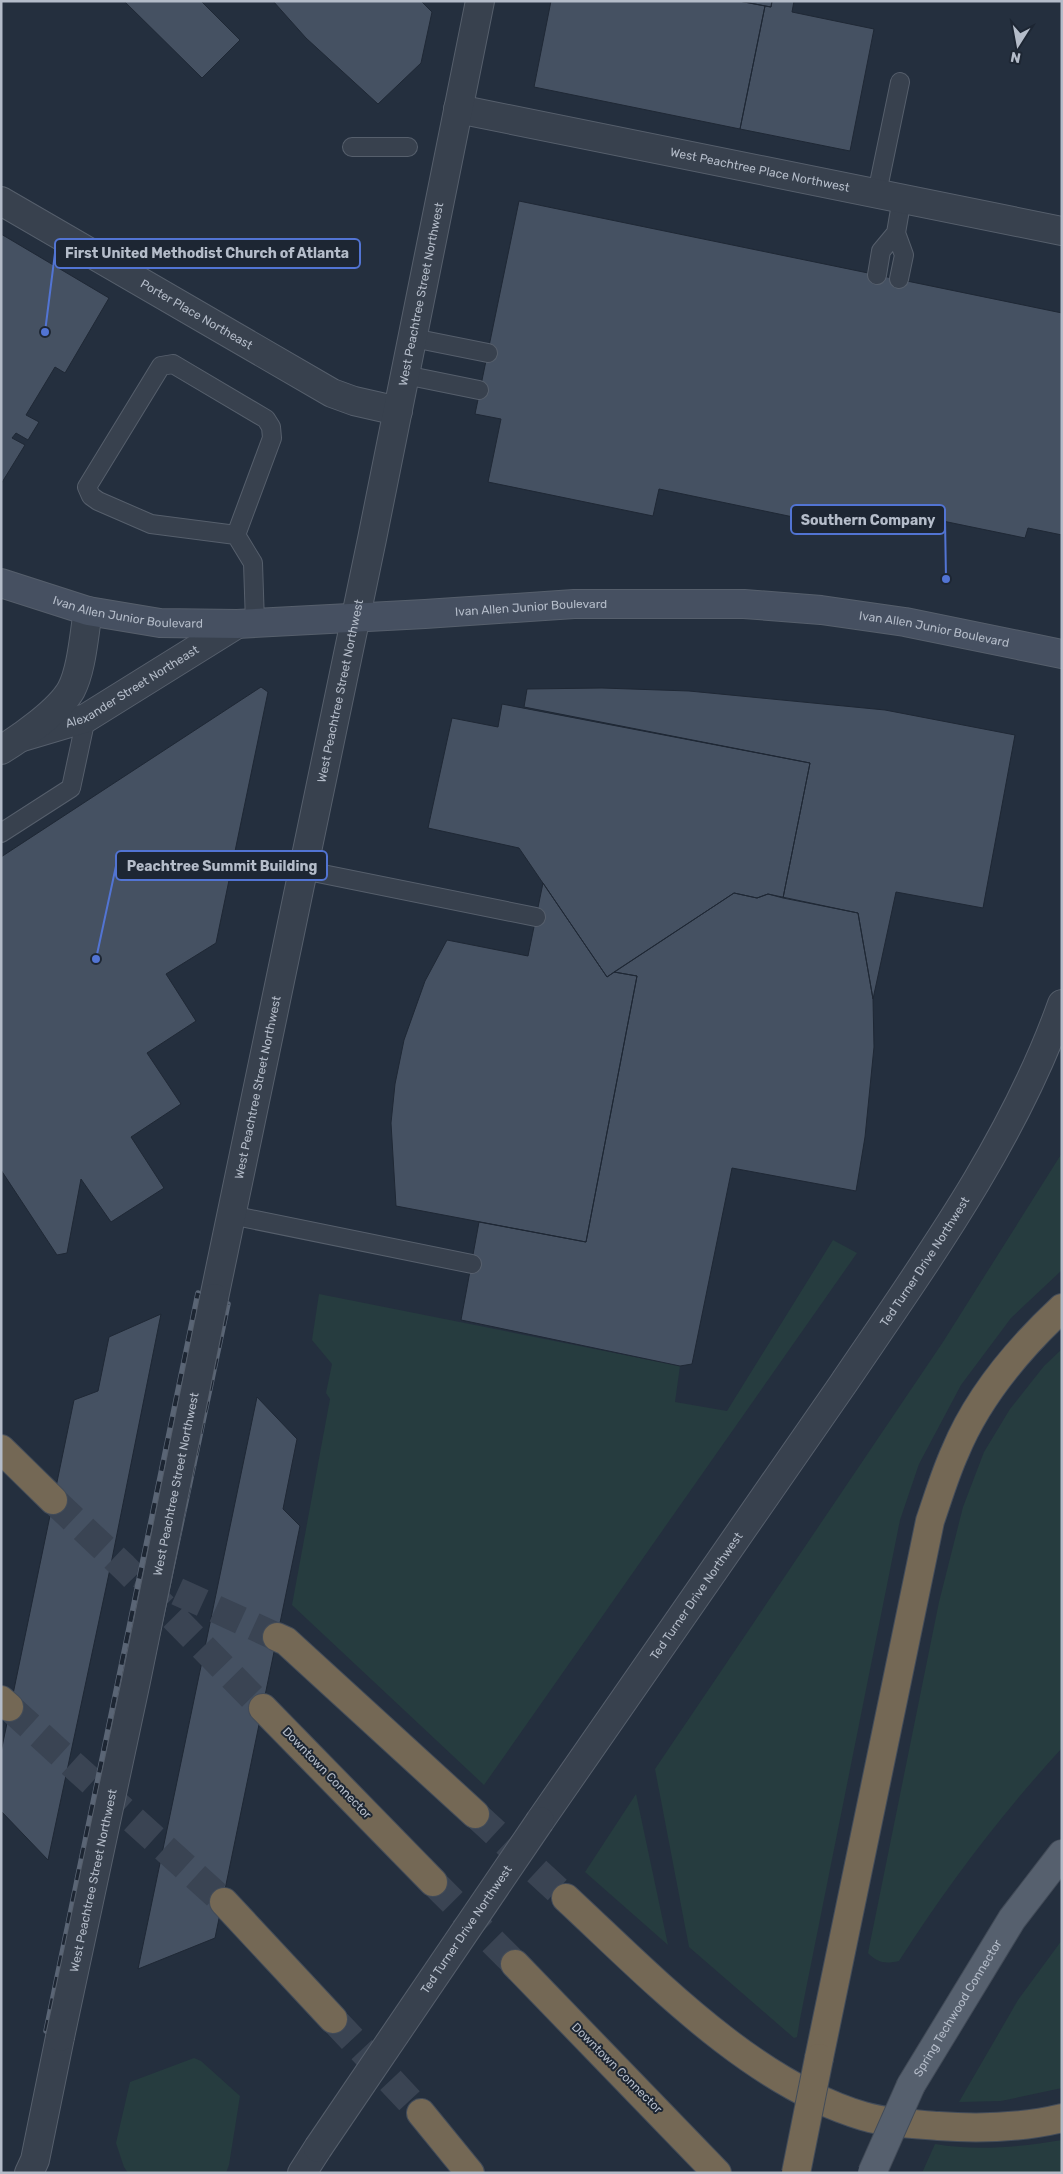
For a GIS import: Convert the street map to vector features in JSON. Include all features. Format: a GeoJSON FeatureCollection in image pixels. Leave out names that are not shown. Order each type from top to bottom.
{"type":"FeatureCollection","features":[{"type":"Feature","properties":{"kind":"highway"},"geometry":{"type":"LineString","coordinates":[[796,2173],[930,1521],[955,1452],[978,1407],[1014,1356],[1062,1308]]}},
{"type":"Feature","properties":{"kind":"highway"},"geometry":{"type":"LineString","coordinates":[[1,1450],[54,1500]]}},
{"type":"Feature","properties":{"kind":"highway"},"geometry":{"type":"LineString","coordinates":[[277,1637],[286,1642],[474,1814]]}},
{"type":"Feature","properties":{"kind":"highway","name":"Downtown Connector"},"geometry":{"type":"LineString","coordinates":[[263,1708],[433,1882]]}},
{"type":"Feature","properties":{"kind":"highway"},"geometry":{"type":"LineString","coordinates":[[566,1898],[693,2015],[772,2075],[819,2099],[864,2116],[923,2125],[975,2129],[1036,2124],[1062,2118]]}},
{"type":"Feature","properties":{"kind":"highway"},"geometry":{"type":"LineString","coordinates":[[224,1902],[334,2019]]}},
{"type":"Feature","properties":{"kind":"highway","name":"Downtown Connector"},"geometry":{"type":"LineString","coordinates":[[514,1964],[718,2173]]}},
{"type":"Feature","properties":{"kind":"highway"},"geometry":{"type":"LineString","coordinates":[[421,2113],[470,2173]]}},
{"type":"Feature","properties":{"kind":"main road","name":"Ivan Allen Junior Boulevard"},"geometry":{"type":"LineString","coordinates":[[1,583],[88,611],[160,623],[246,624],[574,604],[744,604],[821,610],[906,622],[1062,654]]}},
{"type":"Feature","properties":{"kind":"main road","name":"Spring Techwood Connector"},"geometry":{"type":"LineString","coordinates":[[872,2173],[911,2085],[1012,1919],[1062,1854]]}},
{"type":"Feature","properties":{"kind":"street","name":"West Peachtree Street Northwest"},"geometry":{"type":"LineString","coordinates":[[29,2173],[35,2160],[136,1681],[356,618],[480,1]]}},
{"type":"Feature","properties":{"kind":"street","name":"West Peachtree Place Northwest"},"geometry":{"type":"LineString","coordinates":[[458,109],[1062,231]]}},
{"type":"Feature","properties":{"kind":"street","name":"Porter Place Northeast"},"geometry":{"type":"LineString","coordinates":[[1,202],[332,393],[354,401],[398,411]]}},
{"type":"Feature","properties":{"kind":"street","name":"Alexander Street Northeast"},"geometry":{"type":"LineString","coordinates":[[12,744],[50,713],[70,691],[79,666],[88,611]]}},
{"type":"Feature","properties":{"kind":"street","name":"Alexander Street Northeast"},"geometry":{"type":"LineString","coordinates":[[12,744],[86,718],[246,624]]}},
{"type":"Feature","properties":{"kind":"street","name":"Ted Turner Drive Northwest"},"geometry":{"type":"LineString","coordinates":[[302,2173],[540,1821],[800,1447],[941,1238],[987,1165],[1026,1088],[1062,1004]]}},
{"type":"Feature","properties":{"kind":"lane"},"geometry":{"type":"LineString","coordinates":[[899,279],[904,255],[896,233],[889,196],[900,82]]}},
{"type":"Feature","properties":{"kind":"lane"},"geometry":{"type":"LineString","coordinates":[[352,147],[408,147]]}},
{"type":"Feature","properties":{"kind":"lane"},"geometry":{"type":"LineString","coordinates":[[877,275],[881,251],[896,233]]}},
{"type":"Feature","properties":{"kind":"lane"},"geometry":{"type":"LineString","coordinates":[[413,338],[488,353]]}},
{"type":"Feature","properties":{"kind":"lane"},"geometry":{"type":"LineString","coordinates":[[173,364],[266,419],[271,427],[272,438],[236,535],[151,524],[98,501],[92,496],[87,487],[161,366],[173,364]]}},
{"type":"Feature","properties":{"kind":"lane"},"geometry":{"type":"LineString","coordinates":[[405,375],[479,390]]}},
{"type":"Feature","properties":{"kind":"lane"},"geometry":{"type":"LineString","coordinates":[[236,535],[252,563],[246,624]]}},
{"type":"Feature","properties":{"kind":"lane"},"geometry":{"type":"LineString","coordinates":[[1,833],[70,788],[86,718]]}},
{"type":"Feature","properties":{"kind":"lane"},"geometry":{"type":"LineString","coordinates":[[303,870],[536,918]]}},
{"type":"Feature","properties":{"kind":"lane"},"geometry":{"type":"LineString","coordinates":[[231,1215],[472,1264]]}},
{"type":"Feature","properties":{"kind":"green space"},"geometry":{"type":"Polygon","coordinates":[[[1062,1153],[1062,1270],[1011,1318],[961,1385],[919,1464],[900,1520],[797,2037],[794,2038],[689,1947],[655,1769],[943,1342],[1062,1153]]]}},
{"type":"Feature","properties":{"kind":"green space"},"geometry":{"type":"Polygon","coordinates":[[[833,1240],[857,1253],[484,1785],[292,1605],[330,1399],[326,1393],[332,1364],[312,1340],[319,1294],[680,1366],[675,1402],[727,1411],[833,1240]]]}},
{"type":"Feature","properties":{"kind":"green space"},"geometry":{"type":"Polygon","coordinates":[[[1062,1349],[1062,1748],[1017,1799],[976,1851],[899,1961],[882,1962],[868,1953],[939,1602],[963,1507],[984,1452],[1010,1409],[1044,1366],[1062,1349]]]}},
{"type":"Feature","properties":{"kind":"green space"},"geometry":{"type":"Polygon","coordinates":[[[636,1794],[668,1945],[585,1872],[636,1794]]]}},
{"type":"Feature","properties":{"kind":"green space"},"geometry":{"type":"Polygon","coordinates":[[[1062,1940],[1062,2088],[1001,2101],[959,2102],[1018,2000],[1062,1940]]]}},
{"type":"Feature","properties":{"kind":"green space"},"geometry":{"type":"Polygon","coordinates":[[[194,2058],[201,2061],[240,2096],[229,2165],[226,2173],[128,2173],[116,2143],[130,2082],[194,2058]]]}},
{"type":"Feature","properties":{"kind":"green space"},"geometry":{"type":"Polygon","coordinates":[[[1062,2140],[1062,2173],[922,2173],[935,2144],[966,2147],[998,2147],[1031,2145],[1062,2140]]]}},
{"type":"Feature","properties":{"kind":"building"},"geometry":{"type":"Polygon","coordinates":[[[124,1],[201,1],[240,40],[202,78],[124,1]]]}},
{"type":"Feature","properties":{"kind":"building"},"geometry":{"type":"Polygon","coordinates":[[[273,1],[421,1],[432,12],[421,63],[378,104],[306,38],[273,1]]]}},
{"type":"Feature","properties":{"kind":"building"},"geometry":{"type":"Polygon","coordinates":[[[551,1],[739,1],[765,6],[740,129],[534,87],[551,1]]]}},
{"type":"Feature","properties":{"kind":"building"},"geometry":{"type":"Polygon","coordinates":[[[739,1],[772,1],[771,7],[739,1]]]}},
{"type":"Feature","properties":{"kind":"building"},"geometry":{"type":"Polygon","coordinates":[[[772,1],[794,1],[792,12],[874,29],[850,151],[740,129],[765,6],[771,7],[772,1]]]}},
{"type":"Feature","properties":{"kind":"building"},"geometry":{"type":"Polygon","coordinates":[[[519,201],[1062,313],[1062,535],[1028,528],[1025,538],[870,506],[865,532],[659,489],[653,516],[488,482],[501,419],[475,414],[519,201]]]}},
{"type":"Feature","properties":{"kind":"building"},"geometry":{"type":"Polygon","coordinates":[[[1,234],[109,298],[65,373],[55,367],[26,415],[39,422],[28,440],[16,433],[12,438],[25,445],[1,484],[1,234]]]}},
{"type":"Feature","properties":{"kind":"building"},"geometry":{"type":"Polygon","coordinates":[[[261,687],[268,692],[216,943],[166,974],[196,1021],[147,1053],[181,1104],[131,1137],[164,1188],[111,1222],[81,1179],[67,1253],[57,1255],[1,1170],[1,857],[261,687]]]}},
{"type":"Feature","properties":{"kind":"building"},"geometry":{"type":"Polygon","coordinates":[[[602,688],[689,691],[885,710],[1015,735],[983,908],[896,892],[873,999],[858,913],[783,898],[810,763],[524,707],[527,689],[602,688]]]}},
{"type":"Feature","properties":{"kind":"building"},"geometry":{"type":"Polygon","coordinates":[[[502,704],[810,763],[783,898],[768,894],[757,898],[734,893],[607,977],[519,848],[428,828],[452,718],[498,727],[502,704]]]}},
{"type":"Feature","properties":{"kind":"building"},"geometry":{"type":"Polygon","coordinates":[[[543,883],[607,977],[614,972],[637,976],[586,1242],[396,1206],[391,1123],[395,1084],[404,1040],[425,981],[447,940],[528,956],[543,883]]]}},
{"type":"Feature","properties":{"kind":"building"},"geometry":{"type":"Polygon","coordinates":[[[734,893],[757,898],[768,894],[858,913],[873,999],[874,1047],[865,1137],[856,1191],[732,1168],[692,1364],[680,1366],[461,1320],[479,1222],[586,1242],[637,976],[614,972],[734,893]]]}},
{"type":"Feature","properties":{"kind":"building"},"geometry":{"type":"Polygon","coordinates":[[[161,1314],[110,1569],[48,1860],[1,1811],[1,1752],[74,1400],[98,1391],[109,1337],[161,1314]]]}},
{"type":"Feature","properties":{"kind":"building"},"geometry":{"type":"Polygon","coordinates":[[[257,1397],[297,1439],[283,1509],[300,1526],[215,1938],[138,1969],[257,1397]]]}},
{"type":"Feature","properties":{"kind":"tunnel"},"geometry":{"type":"LineString","coordinates":[[53,1500],[124,1567],[263,1708]]}},
{"type":"Feature","properties":{"kind":"tunnel"},"geometry":{"type":"LineString","coordinates":[[139,1574],[277,1637]]}},
{"type":"Feature","properties":{"kind":"tunnel"},"geometry":{"type":"LineString","coordinates":[[9,1707],[224,1902]]}},
{"type":"Feature","properties":{"kind":"tunnel"},"geometry":{"type":"LineString","coordinates":[[475,1814],[566,1898]]}},
{"type":"Feature","properties":{"kind":"tunnel"},"geometry":{"type":"LineString","coordinates":[[433,1882],[515,1964]]}},
{"type":"Feature","properties":{"kind":"tunnel"},"geometry":{"type":"LineString","coordinates":[[333,2019],[421,2113]]}},
{"type":"Feature","properties":{"kind":"railway"},"geometry":{"type":"LineString","coordinates":[[46,2031],[198,1293]]}},
{"type":"Feature","properties":{"kind":"railway"},"geometry":{"type":"LineString","coordinates":[[72,2036],[228,1304]]}},
{"type":"Feature","properties":{"kind":"place","name":"First United Methodist Church of Atlanta"},"geometry":{"type":"Point","coordinates":[45,332]}},
{"type":"Feature","properties":{"kind":"place","name":"Southern Company"},"geometry":{"type":"Point","coordinates":[946,579]}},
{"type":"Feature","properties":{"kind":"place","name":"Peachtree Summit Building"},"geometry":{"type":"Point","coordinates":[96,959]}}]}
